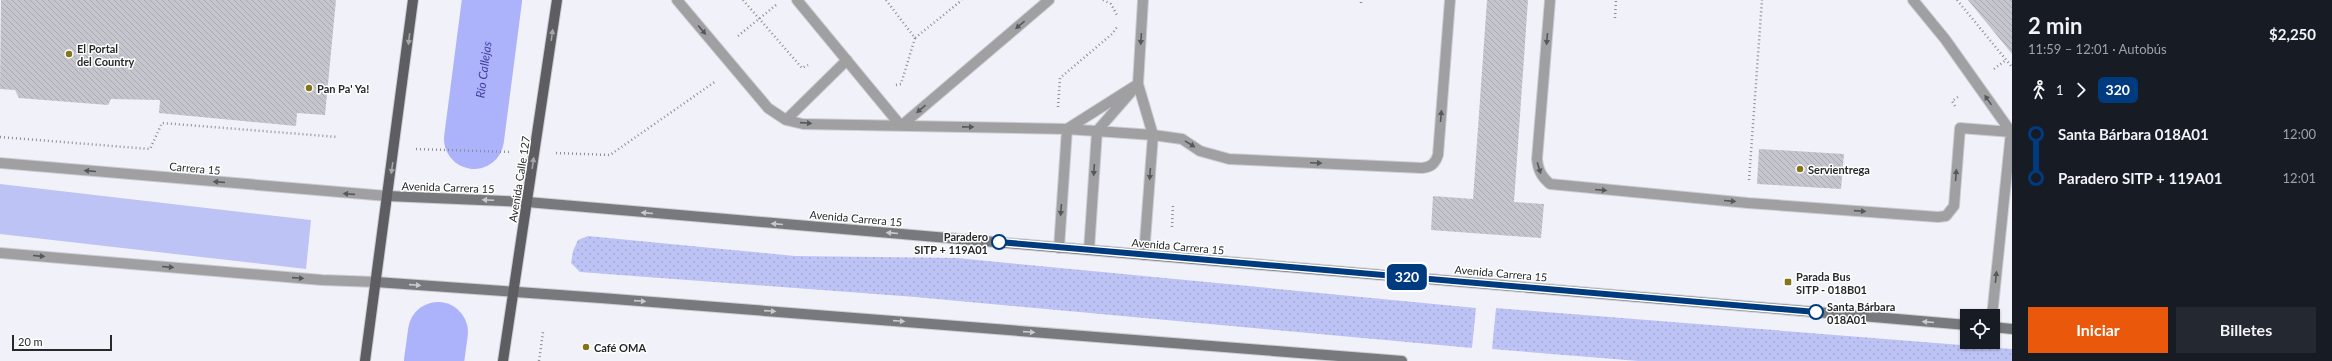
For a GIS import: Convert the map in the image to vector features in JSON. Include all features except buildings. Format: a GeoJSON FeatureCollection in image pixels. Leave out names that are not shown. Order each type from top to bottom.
{"type":"FeatureCollection","features":[{"type":"Feature","properties":{"kind":"main road"},"geometry":{"type":"LineString","coordinates":[[365,361],[414,0]]}},
{"type":"Feature","properties":{"kind":"main road","name":"Avenida Calle 127"},"geometry":{"type":"LineString","coordinates":[[503,361],[557,0]]}},
{"type":"Feature","properties":{"kind":"main road","name":"Avenida Carrera 15"},"geometry":{"type":"LineString","coordinates":[[388,196],[527,202],[1960,324]]}},
{"type":"Feature","properties":{"kind":"main road"},"geometry":{"type":"LineString","coordinates":[[376,282],[1402,361]]}},
{"type":"Feature","properties":{"kind":"main road"},"geometry":{"type":"LineString","coordinates":[[2000,328],[2012,329]]}},
{"type":"Feature","properties":{"kind":"street"},"geometry":{"type":"LineString","coordinates":[[677,0],[768,108],[786,120],[803,124],[1067,129],[1097,131],[1182,139],[1200,151],[1229,159],[1422,168],[1430,167],[1436,161],[1438,155],[1450,0]]}},
{"type":"Feature","properties":{"kind":"street"},"geometry":{"type":"LineString","coordinates":[[797,0],[901,126]]}},
{"type":"Feature","properties":{"kind":"street"},"geometry":{"type":"LineString","coordinates":[[901,126],[1050,0]]}},
{"type":"Feature","properties":{"kind":"street"},"geometry":{"type":"LineString","coordinates":[[1143,0],[1138,84],[1152,135],[1144,255]]}},
{"type":"Feature","properties":{"kind":"street"},"geometry":{"type":"LineString","coordinates":[[1550,0],[1537,159],[1538,169],[1543,178],[1550,184],[1562,187],[1938,217],[1946,216],[1954,206],[1960,128],[2011,132]]}},
{"type":"Feature","properties":{"kind":"street"},"geometry":{"type":"LineString","coordinates":[[1913,0],[1945,38],[2011,132],[1993,309]]}},
{"type":"Feature","properties":{"kind":"street"},"geometry":{"type":"LineString","coordinates":[[786,120],[847,60]]}},
{"type":"Feature","properties":{"kind":"street"},"geometry":{"type":"LineString","coordinates":[[1067,129],[1138,84]]}},
{"type":"Feature","properties":{"kind":"street"},"geometry":{"type":"LineString","coordinates":[[1089,250],[1097,131],[1138,84]]}},
{"type":"Feature","properties":{"kind":"street"},"geometry":{"type":"LineString","coordinates":[[1059,248],[1067,129]]}},
{"type":"Feature","properties":{"kind":"street","name":"Carrera 15"},"geometry":{"type":"LineString","coordinates":[[0,163],[388,196]]}},
{"type":"Feature","properties":{"kind":"street"},"geometry":{"type":"LineString","coordinates":[[0,253],[322,280],[376,282]]}},
{"type":"Feature","properties":{"kind":"path"},"geometry":{"type":"LineString","coordinates":[[735,39],[783,0]]}},
{"type":"Feature","properties":{"kind":"path"},"geometry":{"type":"LineString","coordinates":[[886,0],[915,38],[962,0]]}},
{"type":"Feature","properties":{"kind":"path"},"geometry":{"type":"LineString","coordinates":[[1615,18],[1616,0]]}},
{"type":"Feature","properties":{"kind":"path"},"geometry":{"type":"LineString","coordinates":[[1748,202],[1762,0]]}},
{"type":"Feature","properties":{"kind":"path"},"geometry":{"type":"LineString","coordinates":[[1957,0],[2012,67]]}},
{"type":"Feature","properties":{"kind":"path"},"geometry":{"type":"LineString","coordinates":[[394,148],[610,155],[720,78]]}},
{"type":"Feature","properties":{"kind":"path"},"geometry":{"type":"LineString","coordinates":[[0,137],[150,149],[162,123],[338,137]]}},
{"type":"Feature","properties":{"kind":"path"},"geometry":{"type":"LineString","coordinates":[[539,361],[543,332]]}},
{"type":"Feature","properties":{"kind":"shaded area"},"geometry":{"type":"Polygon","coordinates":[[[0,184],[311,220],[306,269],[0,234],[0,184]]]}},
{"type":"Feature","properties":{"kind":"shaded area"},"geometry":{"type":"Polygon","coordinates":[[[588,236],[795,256],[957,258],[1476,308],[1472,348],[915,297],[580,272],[571,263],[573,251],[578,240],[588,236]]]}},
{"type":"Feature","properties":{"kind":"shaded area"},"geometry":{"type":"Polygon","coordinates":[[[1496,308],[1960,345],[1960,349],[2012,349],[2012,361],[1638,361],[1492,349],[1496,308]]]}},
{"type":"Feature","properties":{"kind":"waterway","name":"Río Callejas"},"geometry":{"type":"LineString","coordinates":[[474,139],[492,0]]}},
{"type":"Feature","properties":{"kind":"waterway","name":"Río Callejas"},"geometry":{"type":"LineString","coordinates":[[434,361],[438,332]]}},
{"type":"Feature","properties":{"kind":"bus line","name":"320"},"geometry":{"type":"LineString","coordinates":[[999,242],[1816,312]]}},
{"type":"Feature","properties":{"kind":"place","name":"El Portal del Country"},"geometry":{"type":"Point","coordinates":[69,54]}},
{"type":"Feature","properties":{"kind":"place","name":"Pan Pa' Ya!"},"geometry":{"type":"Point","coordinates":[309,88]}},
{"type":"Feature","properties":{"kind":"place","name":"Servientrega"},"geometry":{"type":"Point","coordinates":[1800,169]}},
{"type":"Feature","properties":{"kind":"place","name":"Paradero SITP + 119A01"},"geometry":{"type":"Point","coordinates":[999,242]}},
{"type":"Feature","properties":{"kind":"place","name":"Parada Bus SITP - 018B01"},"geometry":{"type":"Point","coordinates":[1788,282]}},
{"type":"Feature","properties":{"kind":"place","name":"Santa Bárbara 018A01"},"geometry":{"type":"Point","coordinates":[1816,312]}},
{"type":"Feature","properties":{"kind":"place","name":"Café OMA"},"geometry":{"type":"Point","coordinates":[586,347]}}]}
